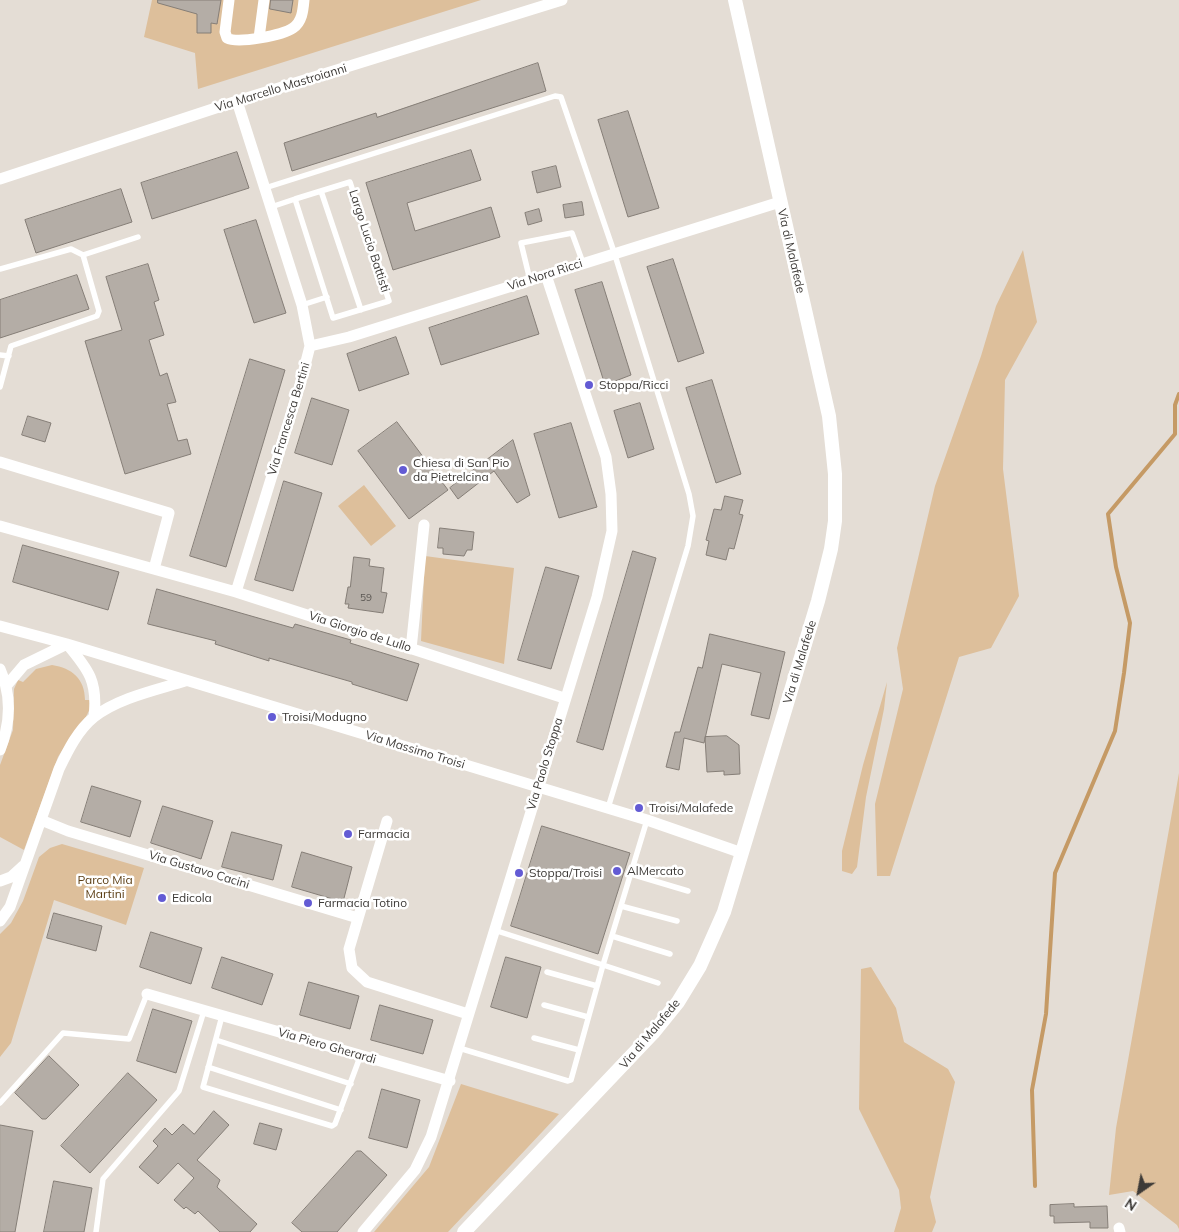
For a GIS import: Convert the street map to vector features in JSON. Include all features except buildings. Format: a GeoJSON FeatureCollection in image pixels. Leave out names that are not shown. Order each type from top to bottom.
{"type":"FeatureCollection","features":[{"type":"Feature","properties":{"kind":"street"},"geometry":{"type":"LineString","coordinates":[[229,0],[225,32],[227,38],[232,41],[259,38],[292,29],[300,20],[304,0]]}},
{"type":"Feature","properties":{"kind":"street"},"geometry":{"type":"LineString","coordinates":[[259,38],[264,0]]}},
{"type":"Feature","properties":{"kind":"street","name":"Via Marcello Mastroianni"},"geometry":{"type":"LineString","coordinates":[[0,179],[237,101],[562,0]]}},
{"type":"Feature","properties":{"kind":"street","name":"Via di Malafede"},"geometry":{"type":"LineString","coordinates":[[464,1232],[600,1092],[653,1033],[678,1002],[700,966],[724,912],[818,601],[831,549],[835,521],[835,474],[829,416],[734,3]]}},
{"type":"Feature","properties":{"kind":"street","name":"Via Francesca Bertini"},"geometry":{"type":"LineString","coordinates":[[236,592],[300,385],[310,346],[302,305],[237,101]]}},
{"type":"Feature","properties":{"kind":"street","name":"Via Nora Ricci"},"geometry":{"type":"LineString","coordinates":[[310,346],[330,343],[614,252],[780,202]]}},
{"type":"Feature","properties":{"kind":"street","name":"Via Paolo Stoppa"},"geometry":{"type":"LineString","coordinates":[[363,1232],[415,1170],[431,1137],[450,1081],[468,1014],[564,698],[597,597],[612,531],[611,494],[606,457],[546,275]]}},
{"type":"Feature","properties":{"kind":"street"},"geometry":{"type":"LineString","coordinates":[[0,462],[169,513],[154,569]]}},
{"type":"Feature","properties":{"kind":"street"},"geometry":{"type":"LineString","coordinates":[[411,649],[424,525]]}},
{"type":"Feature","properties":{"kind":"street","name":"Via Giorgio de Lullo"},"geometry":{"type":"LineString","coordinates":[[0,526],[236,592],[564,698]]}},
{"type":"Feature","properties":{"kind":"street","name":"Via Massimo Troisi"},"geometry":{"type":"LineString","coordinates":[[0,626],[67,644],[608,808],[742,853]]}},
{"type":"Feature","properties":{"kind":"street"},"geometry":{"type":"LineString","coordinates":[[7,685],[24,665],[67,644],[82,662],[95,686],[97,697],[94,717]]}},
{"type":"Feature","properties":{"kind":"street"},"geometry":{"type":"LineString","coordinates":[[0,668],[7,685],[9,714],[0,750]]}},
{"type":"Feature","properties":{"kind":"street"},"geometry":{"type":"LineString","coordinates":[[0,921],[10,907],[59,768],[68,750],[94,717],[114,706],[185,681]]}},
{"type":"Feature","properties":{"kind":"street","name":"Via Gustavo Cacini"},"geometry":{"type":"LineString","coordinates":[[41,820],[68,831],[358,918]]}},
{"type":"Feature","properties":{"kind":"street"},"geometry":{"type":"LineString","coordinates":[[387,821],[349,949],[352,968],[367,982],[468,1014]]}},
{"type":"Feature","properties":{"kind":"street"},"geometry":{"type":"LineString","coordinates":[[0,881],[11,877],[25,865]]}},
{"type":"Feature","properties":{"kind":"street","name":"Via Piero Gherardi"},"geometry":{"type":"LineString","coordinates":[[147,994],[360,1057],[450,1081]]}},
{"type":"Feature","properties":{"kind":"lane"},"geometry":{"type":"LineString","coordinates":[[265,188],[558,96],[562,100],[614,252],[690,494],[693,516],[688,546],[608,808]]}},
{"type":"Feature","properties":{"kind":"lane","name":"Largo Lucio Battisti"},"geometry":{"type":"LineString","coordinates":[[271,207],[295,199],[350,182],[388,301],[333,318],[295,199]]}},
{"type":"Feature","properties":{"kind":"lane"},"geometry":{"type":"LineString","coordinates":[[321,191],[360,310]]}},
{"type":"Feature","properties":{"kind":"lane"},"geometry":{"type":"LineString","coordinates":[[530,280],[521,243],[572,233],[583,263]]}},
{"type":"Feature","properties":{"kind":"lane"},"geometry":{"type":"LineString","coordinates":[[0,269],[71,250],[83,255],[138,237]]}},
{"type":"Feature","properties":{"kind":"lane"},"geometry":{"type":"LineString","coordinates":[[0,387],[11,346],[97,316],[99,311],[83,255]]}},
{"type":"Feature","properties":{"kind":"lane"},"geometry":{"type":"LineString","coordinates":[[302,305],[327,297]]}},
{"type":"Feature","properties":{"kind":"lane"},"geometry":{"type":"LineString","coordinates":[[0,355],[9,356]]}},
{"type":"Feature","properties":{"kind":"lane"},"geometry":{"type":"LineString","coordinates":[[459,1048],[568,1082],[571,1080],[603,965],[647,820]]}},
{"type":"Feature","properties":{"kind":"lane"},"geometry":{"type":"LineString","coordinates":[[631,874],[688,891]]}},
{"type":"Feature","properties":{"kind":"lane"},"geometry":{"type":"LineString","coordinates":[[621,906],[677,922]]}},
{"type":"Feature","properties":{"kind":"lane"},"geometry":{"type":"LineString","coordinates":[[494,930],[658,982]]}},
{"type":"Feature","properties":{"kind":"lane"},"geometry":{"type":"LineString","coordinates":[[612,936],[670,954]]}},
{"type":"Feature","properties":{"kind":"lane"},"geometry":{"type":"LineString","coordinates":[[548,972],[597,986]]}},
{"type":"Feature","properties":{"kind":"lane","name":"Via Piero Gherardi"},"geometry":{"type":"LineString","coordinates":[[0,1103],[62,1033],[129,1039],[147,994]]}},
{"type":"Feature","properties":{"kind":"lane"},"geometry":{"type":"LineString","coordinates":[[544,1005],[588,1017]]}},
{"type":"Feature","properties":{"kind":"lane"},"geometry":{"type":"LineString","coordinates":[[96,1232],[103,1179],[179,1091],[204,1010]]}},
{"type":"Feature","properties":{"kind":"lane"},"geometry":{"type":"LineString","coordinates":[[222,1016],[203,1086],[332,1126],[336,1124],[360,1057]]}},
{"type":"Feature","properties":{"kind":"lane"},"geometry":{"type":"LineString","coordinates":[[534,1038],[579,1050]]}},
{"type":"Feature","properties":{"kind":"lane"},"geometry":{"type":"LineString","coordinates":[[216,1040],[351,1084]]}},
{"type":"Feature","properties":{"kind":"lane"},"geometry":{"type":"LineString","coordinates":[[208,1067],[341,1110]]}},
{"type":"Feature","properties":{"kind":"green space"},"geometry":{"type":"Polygon","coordinates":[[[152,0],[481,0],[198,89],[195,53],[144,37],[152,0]]]}},
{"type":"Feature","properties":{"kind":"green space"},"geometry":{"type":"Polygon","coordinates":[[[1023,250],[1037,322],[1005,380],[1003,469],[1019,596],[991,648],[959,657],[890,876],[877,876],[875,804],[903,689],[897,648],[935,486],[981,356],[996,306],[1023,250]]]}},
{"type":"Feature","properties":{"kind":"green space"},"geometry":{"type":"Polygon","coordinates":[[[364,485],[396,526],[371,546],[338,506],[364,485]]]}},
{"type":"Feature","properties":{"kind":"green space"},"geometry":{"type":"Polygon","coordinates":[[[425,556],[514,568],[504,664],[421,641],[425,556]]]}},
{"type":"Feature","properties":{"kind":"green space"},"geometry":{"type":"Polygon","coordinates":[[[52,665],[66,669],[80,680],[85,700],[91,700],[90,707],[88,714],[58,757],[24,850],[0,837],[0,765],[13,730],[14,689],[18,680],[23,682],[36,669],[52,665]]]}},
{"type":"Feature","properties":{"kind":"green space"},"geometry":{"type":"Polygon","coordinates":[[[887,682],[884,709],[866,797],[857,867],[852,874],[842,871],[842,851],[863,765],[887,682]]]}},
{"type":"Feature","properties":{"kind":"green space"},"geometry":{"type":"Polygon","coordinates":[[[1179,773],[1179,1229],[1177,1225],[1133,1191],[1109,1195],[1116,1128],[1179,773]]]}},
{"type":"Feature","properties":{"kind":"green space","name":"Parco Mia Martini"},"geometry":{"type":"Polygon","coordinates":[[[62,844],[144,868],[126,925],[54,900],[11,1043],[0,1057],[0,934],[11,923],[23,901],[39,857],[50,848],[62,844]]]}},
{"type":"Feature","properties":{"kind":"green space"},"geometry":{"type":"Polygon","coordinates":[[[871,967],[896,1008],[904,1042],[948,1069],[955,1082],[930,1197],[936,1222],[932,1232],[894,1232],[901,1208],[899,1190],[859,1109],[861,969],[871,967]]]}},
{"type":"Feature","properties":{"kind":"green space"},"geometry":{"type":"Polygon","coordinates":[[[461,1084],[559,1114],[448,1232],[374,1232],[429,1167],[461,1084]]]}},
{"type":"Feature","properties":{"kind":"waterway"},"geometry":{"type":"LineString","coordinates":[[1035,1186],[1032,1090],[1046,1014],[1055,873],[1115,731],[1130,623],[1116,567],[1108,514],[1175,434],[1175,405],[1179,394]]}},
{"type":"Feature","properties":{"kind":"place","name":"Stoppa/Ricci"},"geometry":{"type":"Point","coordinates":[589,385]}},
{"type":"Feature","properties":{"kind":"place","name":"Chiesa di San Pio da Pietrelcina"},"geometry":{"type":"Point","coordinates":[403,470]}},
{"type":"Feature","properties":{"kind":"place","name":"Troisi/Modugno"},"geometry":{"type":"Point","coordinates":[272,717]}},
{"type":"Feature","properties":{"kind":"place","name":"Troisi/Malafede"},"geometry":{"type":"Point","coordinates":[639,808]}},
{"type":"Feature","properties":{"kind":"place","name":"Farmacia"},"geometry":{"type":"Point","coordinates":[348,834]}},
{"type":"Feature","properties":{"kind":"place","name":"AlMercato"},"geometry":{"type":"Point","coordinates":[617,871]}},
{"type":"Feature","properties":{"kind":"place","name":"Stoppa/Troisi"},"geometry":{"type":"Point","coordinates":[519,873]}},
{"type":"Feature","properties":{"kind":"place","name":"Edicola"},"geometry":{"type":"Point","coordinates":[162,898]}},
{"type":"Feature","properties":{"kind":"place","name":"Farmacia Totino"},"geometry":{"type":"Point","coordinates":[308,903]}}]}
